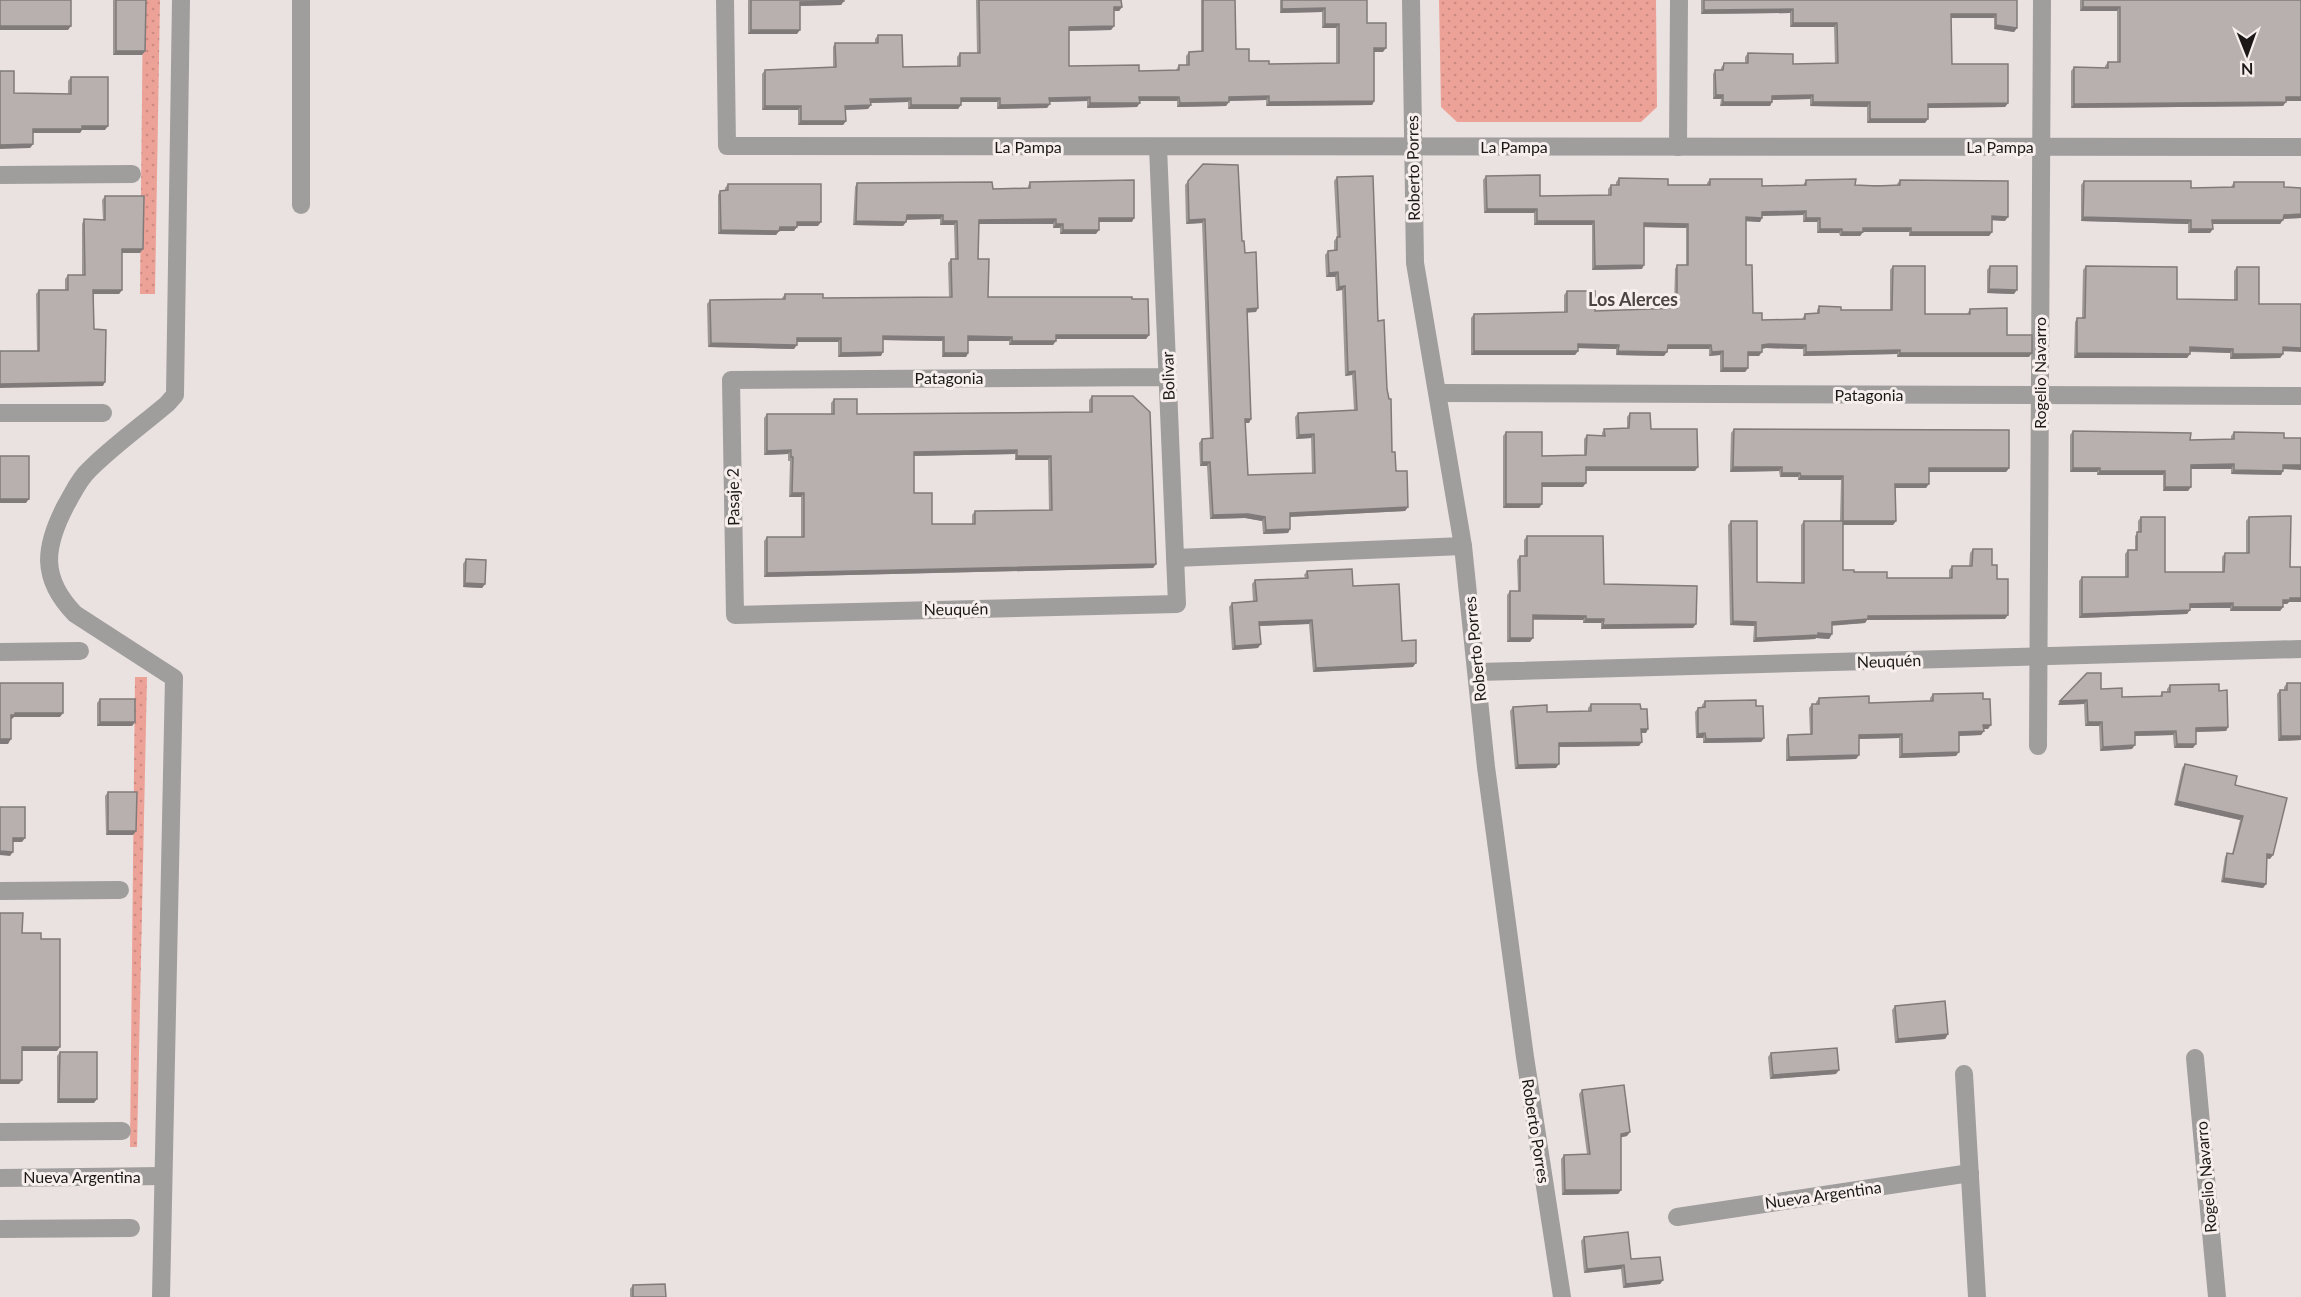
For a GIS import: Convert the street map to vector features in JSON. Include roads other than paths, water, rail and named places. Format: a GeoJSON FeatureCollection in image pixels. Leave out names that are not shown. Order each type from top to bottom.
{"type":"FeatureCollection","features":[{"type":"Feature","properties":{"kind":"street"},"geometry":{"type":"LineString","coordinates":[[161,1297],[174,678],[75,614],[55,587],[51,575],[49,550],[52,533],[87,471],[175,395],[181,0]]}},
{"type":"Feature","properties":{"kind":"street"},"geometry":{"type":"LineString","coordinates":[[301,0],[301,205]]}},
{"type":"Feature","properties":{"kind":"street","name":"La Pampa"},"geometry":{"type":"LineString","coordinates":[[725,0],[727,147],[2301,147]]}},
{"type":"Feature","properties":{"kind":"street","name":"Roberto Porres"},"geometry":{"type":"LineString","coordinates":[[1411,0],[1415,263],[1463,546],[1486,766],[1523,1045],[1562,1297]]}},
{"type":"Feature","properties":{"kind":"street"},"geometry":{"type":"LineString","coordinates":[[1678,147],[1679,0]]}},
{"type":"Feature","properties":{"kind":"street","name":"Rogelio Navarro"},"geometry":{"type":"LineString","coordinates":[[2038,746],[2042,0]]}},
{"type":"Feature","properties":{"kind":"street","name":"Bolivar"},"geometry":{"type":"LineString","coordinates":[[1158,147],[1177,604]]}},
{"type":"Feature","properties":{"kind":"street"},"geometry":{"type":"LineString","coordinates":[[0,175],[132,174]]}},
{"type":"Feature","properties":{"kind":"street","name":"Patagonia"},"geometry":{"type":"LineString","coordinates":[[731,380],[1168,377]]}},
{"type":"Feature","properties":{"kind":"street","name":"Pasaje 2"},"geometry":{"type":"LineString","coordinates":[[731,380],[735,615]]}},
{"type":"Feature","properties":{"kind":"street","name":"Patagonia"},"geometry":{"type":"LineString","coordinates":[[1438,393],[2301,396]]}},
{"type":"Feature","properties":{"kind":"street"},"geometry":{"type":"LineString","coordinates":[[0,413],[103,413]]}},
{"type":"Feature","properties":{"kind":"street"},"geometry":{"type":"LineString","coordinates":[[1175,558],[1463,546]]}},
{"type":"Feature","properties":{"kind":"street","name":"Neuquén"},"geometry":{"type":"LineString","coordinates":[[735,615],[1177,604]]}},
{"type":"Feature","properties":{"kind":"street","name":"Neuquén"},"geometry":{"type":"LineString","coordinates":[[1477,672],[2301,649]]}},
{"type":"Feature","properties":{"kind":"street"},"geometry":{"type":"LineString","coordinates":[[0,652],[80,651]]}},
{"type":"Feature","properties":{"kind":"street"},"geometry":{"type":"LineString","coordinates":[[0,891],[120,890]]}},
{"type":"Feature","properties":{"kind":"street","name":"Rogelio Navarro"},"geometry":{"type":"LineString","coordinates":[[2195,1058],[2217,1297]]}},
{"type":"Feature","properties":{"kind":"street"},"geometry":{"type":"LineString","coordinates":[[1964,1074],[1977,1297]]}},
{"type":"Feature","properties":{"kind":"street"},"geometry":{"type":"LineString","coordinates":[[0,1132],[122,1131]]}},
{"type":"Feature","properties":{"kind":"street","name":"Nueva Argentina"},"geometry":{"type":"LineString","coordinates":[[1677,1216],[1970,1173]]}},
{"type":"Feature","properties":{"kind":"street","name":"Nueva Argentina"},"geometry":{"type":"LineString","coordinates":[[0,1178],[164,1176]]}},
{"type":"Feature","properties":{"kind":"street"},"geometry":{"type":"LineString","coordinates":[[0,1229],[131,1228]]}},
{"type":"Feature","properties":{"kind":"district","name":"Los Alerces"},"geometry":{"type":"Point","coordinates":[1633,300]}}]}
